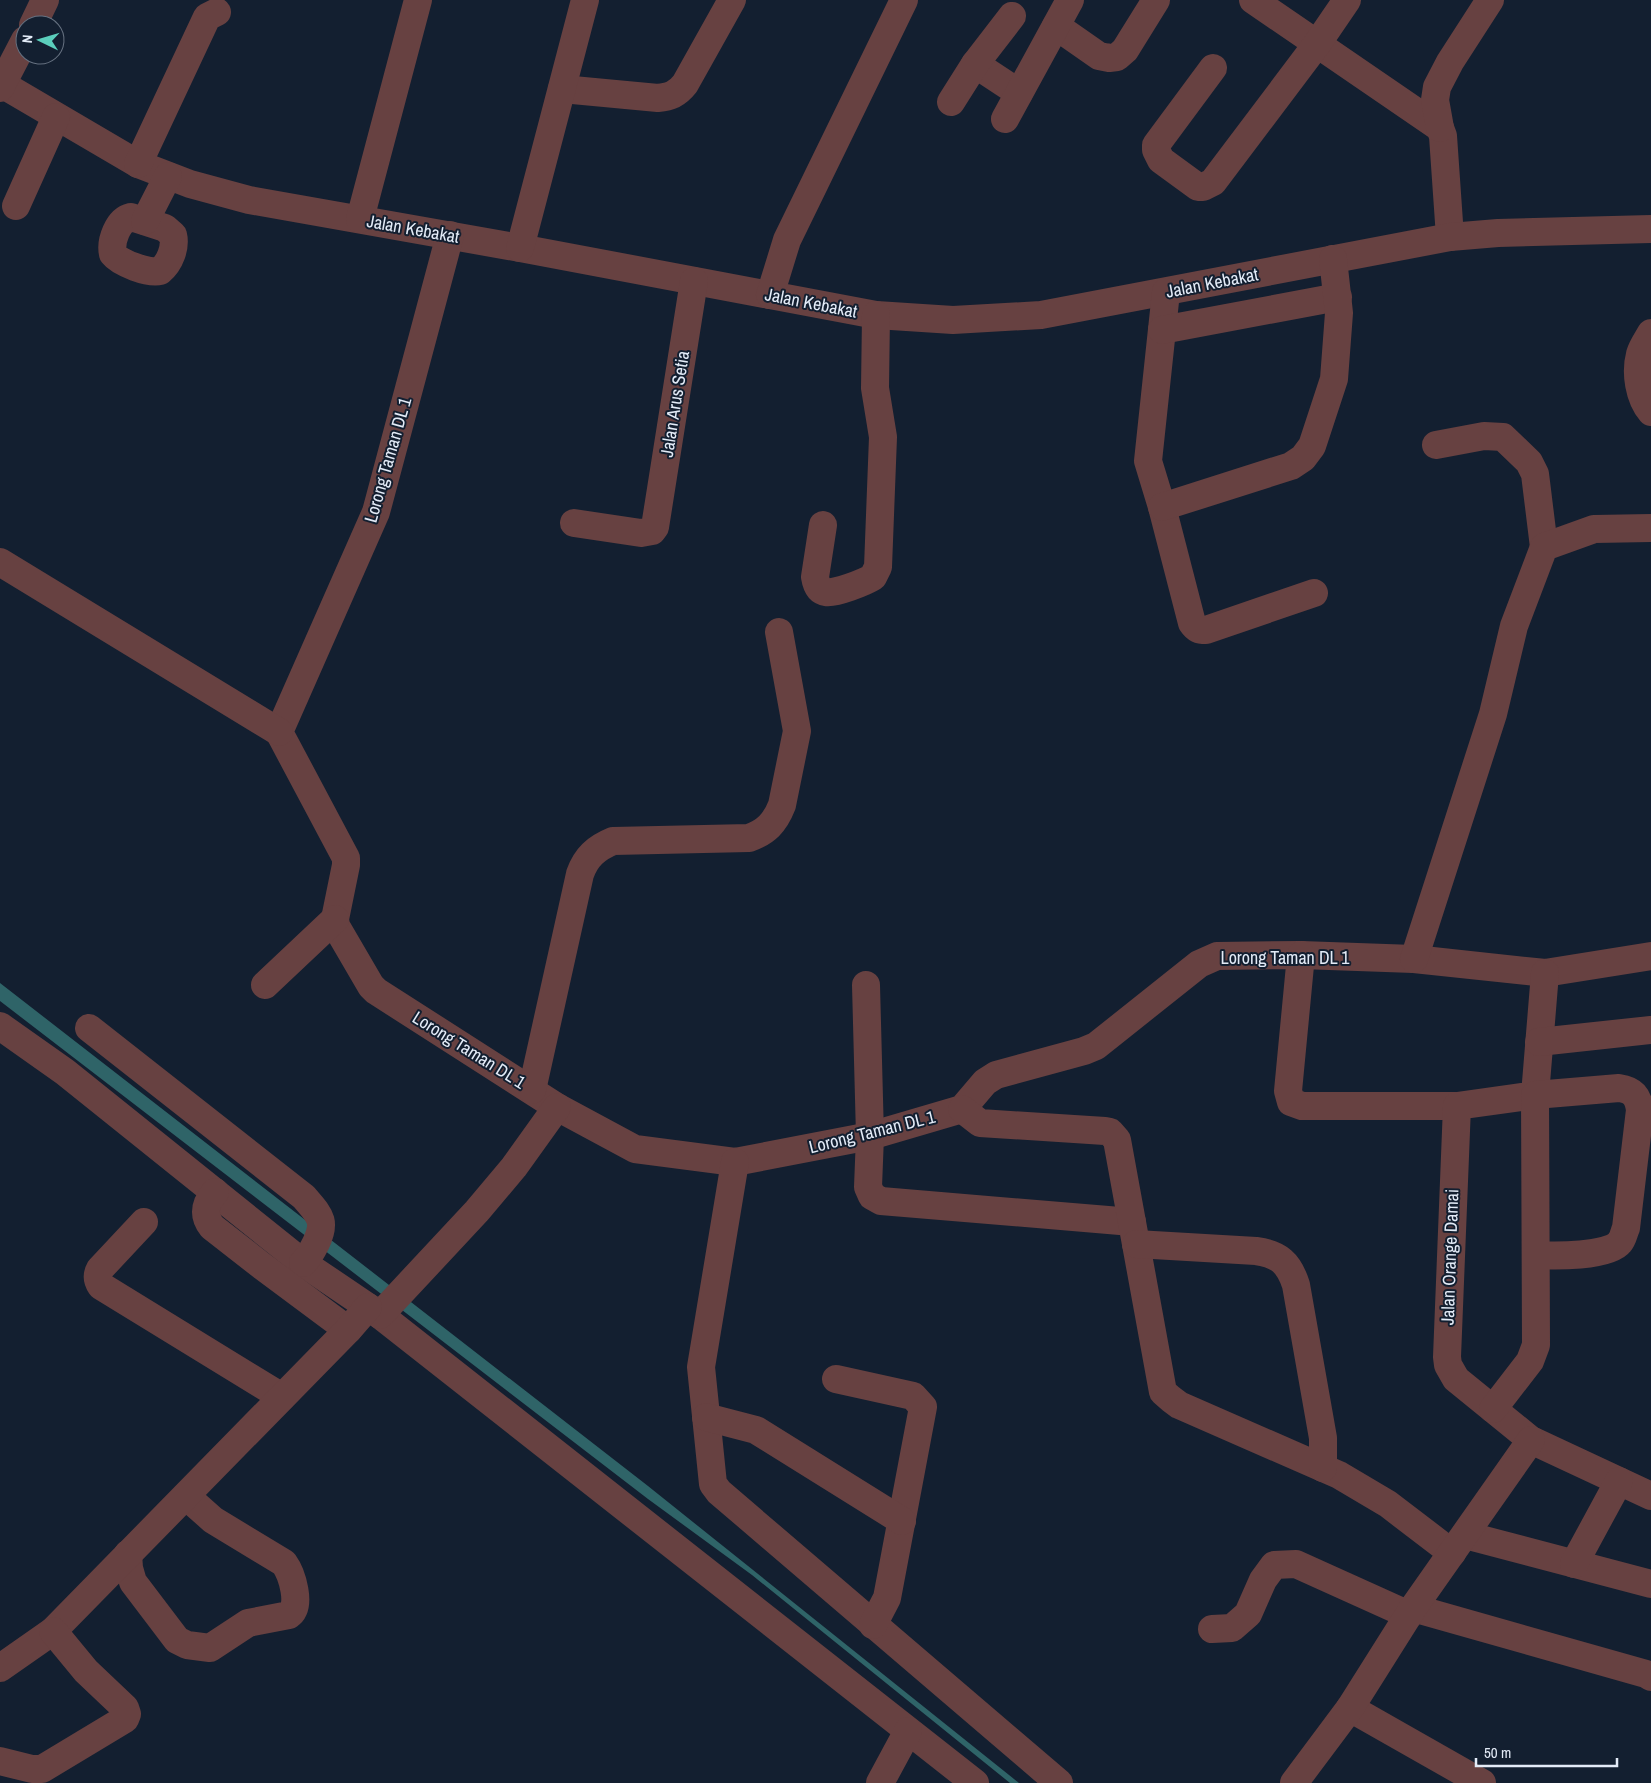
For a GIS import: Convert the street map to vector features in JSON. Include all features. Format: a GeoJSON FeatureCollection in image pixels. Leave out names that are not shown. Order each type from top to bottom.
{"type":"FeatureCollection","features":[{"type":"Feature","properties":{"kind":"street"},"geometry":{"type":"LineString","coordinates":[[38,15],[45,0]]}},
{"type":"Feature","properties":{"kind":"street"},"geometry":{"type":"LineString","coordinates":[[360,219],[418,0]]}},
{"type":"Feature","properties":{"kind":"street"},"geometry":{"type":"LineString","coordinates":[[520,248],[585,0]]}},
{"type":"Feature","properties":{"kind":"street"},"geometry":{"type":"LineString","coordinates":[[562,89],[658,98],[668,97],[678,92],[685,84],[732,0]]}},
{"type":"Feature","properties":{"kind":"street"},"geometry":{"type":"LineString","coordinates":[[770,295],[786,240],[904,0]]}},
{"type":"Feature","properties":{"kind":"street"},"geometry":{"type":"LineString","coordinates":[[1005,119],[1070,0]]}},
{"type":"Feature","properties":{"kind":"street"},"geometry":{"type":"LineString","coordinates":[[1056,26],[1099,56],[1117,57],[1125,50],[1156,0]]}},
{"type":"Feature","properties":{"kind":"street"},"geometry":{"type":"LineString","coordinates":[[1253,0],[1440,128]]}},
{"type":"Feature","properties":{"kind":"street"},"geometry":{"type":"LineString","coordinates":[[1213,68],[1156,145],[1157,156],[1161,160],[1198,187],[1204,187],[1213,182],[1317,44],[1347,0]]}},
{"type":"Feature","properties":{"kind":"street"},"geometry":{"type":"LineString","coordinates":[[1450,237],[1443,136],[1435,100],[1437,87],[1450,62],[1490,0]]}},
{"type":"Feature","properties":{"kind":"street"},"geometry":{"type":"LineString","coordinates":[[138,164],[207,17],[217,12]]}},
{"type":"Feature","properties":{"kind":"street"},"geometry":{"type":"LineString","coordinates":[[950,102],[975,64],[1012,16]]}},
{"type":"Feature","properties":{"kind":"street"},"geometry":{"type":"LineString","coordinates":[[1,85],[15,59]]}},
{"type":"Feature","properties":{"kind":"street"},"geometry":{"type":"LineString","coordinates":[[975,64],[1019,93]]}},
{"type":"Feature","properties":{"kind":"street","name":"Jalan Kebakat"},"geometry":{"type":"LineString","coordinates":[[1,85],[138,164],[190,184],[249,200],[450,235],[876,315],[953,320],[1041,315],[1450,237],[1498,233],[1651,228]]}},
{"type":"Feature","properties":{"kind":"street"},"geometry":{"type":"LineString","coordinates":[[16,206],[56,117]]}},
{"type":"Feature","properties":{"kind":"street"},"geometry":{"type":"LineString","coordinates":[[145,221],[168,176]]}},
{"type":"Feature","properties":{"kind":"street","name":"Lorong Taman DL 1"},"geometry":{"type":"LineString","coordinates":[[280,732],[376,512],[450,235]]}},
{"type":"Feature","properties":{"kind":"street"},"geometry":{"type":"LineString","coordinates":[[1162,507],[1291,466],[1308,452],[1315,440],[1334,379],[1339,316],[1333,260]]}},
{"type":"Feature","properties":{"kind":"street","name":"Jalan Arus Setia"},"geometry":{"type":"LineString","coordinates":[[574,523],[641,534],[652,531],[655,527],[694,281]]}},
{"type":"Feature","properties":{"kind":"street"},"geometry":{"type":"LineString","coordinates":[[1166,292],[1148,457],[1192,623],[1195,628],[1206,630],[1314,593]]}},
{"type":"Feature","properties":{"kind":"street"},"geometry":{"type":"LineString","coordinates":[[1162,330],[1338,297]]}},
{"type":"Feature","properties":{"kind":"street"},"geometry":{"type":"LineString","coordinates":[[823,524],[816,577],[816,584],[820,589],[834,592],[874,577],[878,567],[883,437],[875,388],[876,315]]}},
{"type":"Feature","properties":{"kind":"street"},"geometry":{"type":"LineString","coordinates":[[1651,333],[1640,353],[1638,365],[1641,395],[1651,412]]}},
{"type":"Feature","properties":{"kind":"street"},"geometry":{"type":"LineString","coordinates":[[1414,959],[1493,714],[1514,626],[1544,547],[1535,474],[1529,462],[1503,437],[1484,436],[1436,445]]}},
{"type":"Feature","properties":{"kind":"street"},"geometry":{"type":"LineString","coordinates":[[1544,547],[1594,528],[1651,528]]}},
{"type":"Feature","properties":{"kind":"street"},"geometry":{"type":"LineString","coordinates":[[0,562],[280,732],[346,858],[346,865],[335,919],[264,985]]}},
{"type":"Feature","properties":{"kind":"street"},"geometry":{"type":"LineString","coordinates":[[532,1090],[580,874],[584,863],[592,853],[613,841],[749,838],[760,834],[777,817],[782,806],[797,731],[779,632]]}},
{"type":"Feature","properties":{"kind":"street","name":"Lorong Taman DL 1"},"geometry":{"type":"LineString","coordinates":[[335,919],[336,926],[373,989],[557,1107],[631,1148],[735,1162],[870,1136],[962,1109],[985,1082],[996,1076],[1096,1046],[1199,964],[1218,956],[1301,955],[1414,959],[1544,973],[1651,956]]}},
{"type":"Feature","properties":{"kind":"street"},"geometry":{"type":"LineString","coordinates":[[1301,955],[1288,1091],[1291,1102],[1302,1106],[1457,1106],[1535,1095],[1619,1088],[1634,1094],[1639,1101],[1640,1110],[1626,1228],[1620,1243],[1608,1250],[1568,1256],[1536,1255]]}},
{"type":"Feature","properties":{"kind":"street"},"geometry":{"type":"LineString","coordinates":[[1493,1409],[1527,1366],[1535,1351],[1535,1095],[1544,973]]}},
{"type":"Feature","properties":{"kind":"street"},"geometry":{"type":"LineString","coordinates":[[866,985],[870,1136],[868,1186],[872,1196],[878,1200],[1267,1252],[1278,1257],[1293,1274],[1296,1285],[1323,1438],[1323,1468]]}},
{"type":"Feature","properties":{"kind":"street"},"geometry":{"type":"LineString","coordinates":[[0,1026],[64,1072],[280,1244],[379,1310],[975,1783]]}},
{"type":"Feature","properties":{"kind":"street"},"geometry":{"type":"LineString","coordinates":[[90,1028],[304,1197],[316,1212],[321,1222],[322,1230],[306,1260]]}},
{"type":"Feature","properties":{"kind":"street"},"geometry":{"type":"LineString","coordinates":[[1539,1042],[1651,1030]]}},
{"type":"Feature","properties":{"kind":"street","name":"Jalan Orange Damai"},"geometry":{"type":"LineString","coordinates":[[1457,1106],[1448,1365],[1456,1379],[1531,1440],[1651,1496]]}},
{"type":"Feature","properties":{"kind":"street"},"geometry":{"type":"LineString","coordinates":[[0,1668],[53,1631],[348,1330],[379,1310],[413,1280],[477,1211],[514,1167],[557,1107]]}},
{"type":"Feature","properties":{"kind":"street"},"geometry":{"type":"LineString","coordinates":[[962,1109],[980,1123],[1110,1132],[1117,1140],[1163,1392],[1170,1400],[1339,1475],[1458,1544],[1574,1564],[1651,1584]]}},
{"type":"Feature","properties":{"kind":"street"},"geometry":{"type":"LineString","coordinates":[[735,1162],[701,1364],[712,1479],[716,1488],[1059,1783]]}},
{"type":"Feature","properties":{"kind":"street"},"geometry":{"type":"LineString","coordinates":[[215,1192],[206,1206],[205,1213],[212,1227],[348,1330]]}},
{"type":"Feature","properties":{"kind":"street"},"geometry":{"type":"LineString","coordinates":[[144,1222],[100,1269],[97,1274],[97,1281],[101,1286],[282,1397]]}},
{"type":"Feature","properties":{"kind":"street"},"geometry":{"type":"LineString","coordinates":[[262,1266],[280,1244]]}},
{"type":"Feature","properties":{"kind":"street"},"geometry":{"type":"LineString","coordinates":[[836,1379],[913,1396],[923,1407],[887,1598],[873,1625]]}},
{"type":"Feature","properties":{"kind":"street"},"geometry":{"type":"LineString","coordinates":[[706,1417],[759,1432],[902,1521]]}},
{"type":"Feature","properties":{"kind":"street"},"geometry":{"type":"LineString","coordinates":[[1294,1783],[1350,1708],[1411,1611],[1531,1440]]}},
{"type":"Feature","properties":{"kind":"street"},"geometry":{"type":"LineString","coordinates":[[1574,1564],[1619,1481]]}},
{"type":"Feature","properties":{"kind":"street"},"geometry":{"type":"LineString","coordinates":[[128,1554],[133,1582],[177,1640],[187,1645],[210,1648],[248,1623],[289,1615],[293,1612],[296,1606],[293,1580],[290,1571],[284,1563],[213,1520],[186,1496]]}},
{"type":"Feature","properties":{"kind":"street"},"geometry":{"type":"LineString","coordinates":[[1212,1629],[1232,1628],[1248,1614],[1263,1580],[1274,1565],[1296,1564],[1411,1611],[1649,1672]]}},
{"type":"Feature","properties":{"kind":"street"},"geometry":{"type":"LineString","coordinates":[[0,1761],[32,1769],[42,1769],[125,1720],[127,1714],[125,1708],[86,1670],[53,1631]]}},
{"type":"Feature","properties":{"kind":"street"},"geometry":{"type":"LineString","coordinates":[[1350,1708],[1482,1783]]}},
{"type":"Feature","properties":{"kind":"street"},"geometry":{"type":"LineString","coordinates":[[880,1783],[908,1730]]}},
{"type":"Feature","properties":{"kind":"shaded area"},"geometry":{"type":"Polygon","coordinates":[[[0,983],[648,1486],[1019,1783],[1010,1783],[752,1575],[648,1499],[0,1001],[0,983]]]}}]}
